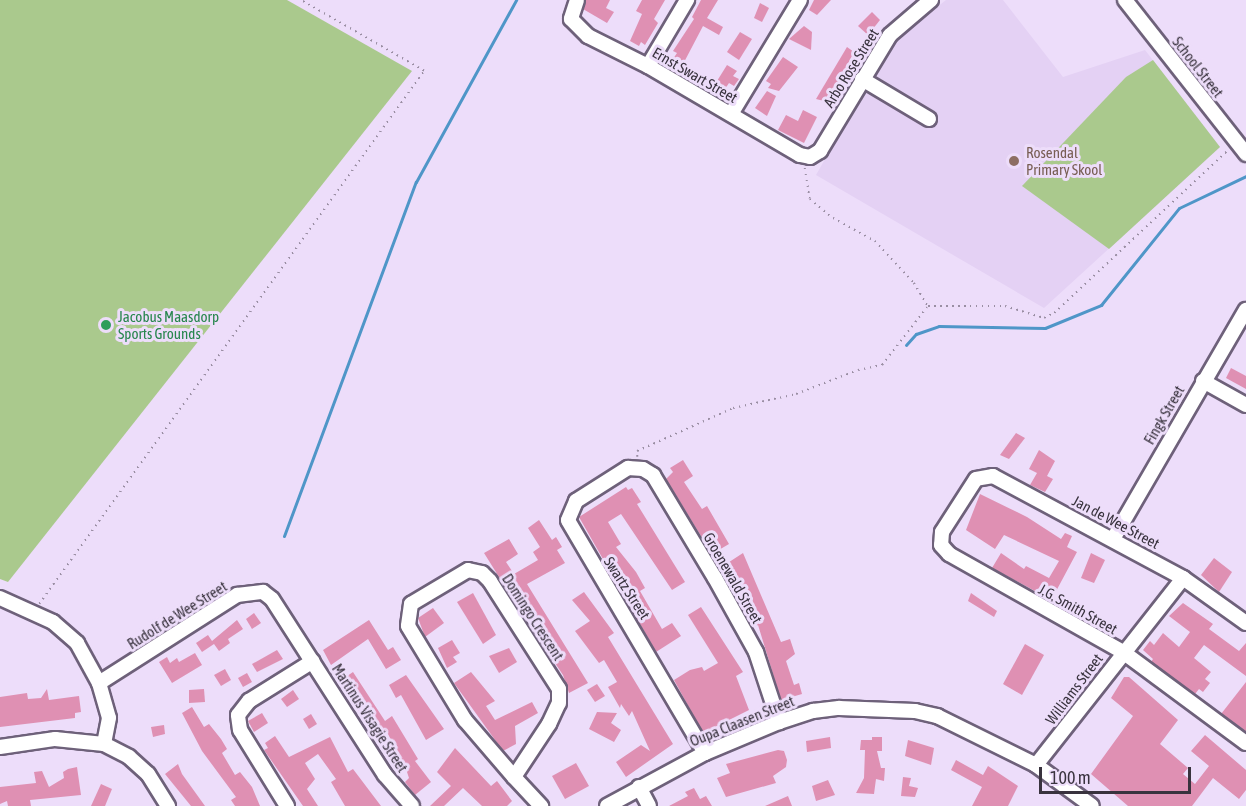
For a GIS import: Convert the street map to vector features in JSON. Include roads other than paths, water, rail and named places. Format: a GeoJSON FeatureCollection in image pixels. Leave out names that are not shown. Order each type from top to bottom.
{"type":"FeatureCollection","features":[{"type":"Feature","properties":{"kind":"street","name":"Ernst Swart Street"},"geometry":{"type":"LineString","coordinates":[[577,0],[571,19],[588,36],[648,66],[805,157]]}},
{"type":"Feature","properties":{"kind":"street"},"geometry":{"type":"LineString","coordinates":[[648,66],[687,0]]}},
{"type":"Feature","properties":{"kind":"street"},"geometry":{"type":"LineString","coordinates":[[731,114],[800,0]]}},
{"type":"Feature","properties":{"kind":"street","name":"Arbo Rose Street"},"geometry":{"type":"LineString","coordinates":[[805,157],[820,151],[890,35],[931,0]]}},
{"type":"Feature","properties":{"kind":"street","name":"School Street"},"geometry":{"type":"LineString","coordinates":[[1125,0],[1241,138],[1246,154]]}},
{"type":"Feature","properties":{"kind":"street"},"geometry":{"type":"LineString","coordinates":[[862,79],[929,119]]}},
{"type":"Feature","properties":{"kind":"street","name":"Fingk Street"},"geometry":{"type":"LineString","coordinates":[[1113,538],[1246,310]]}},
{"type":"Feature","properties":{"kind":"street"},"geometry":{"type":"LineString","coordinates":[[1203,381],[1246,405]]}},
{"type":"Feature","properties":{"kind":"street","name":"Groenewald Street"},"geometry":{"type":"LineString","coordinates":[[636,467],[653,475],[747,633],[779,722]]}},
{"type":"Feature","properties":{"kind":"street","name":"Swartz Street"},"geometry":{"type":"LineString","coordinates":[[636,467],[620,472],[576,501],[568,520],[705,753]]}},
{"type":"Feature","properties":{"kind":"street","name":"Jan de Wee Street"},"geometry":{"type":"LineString","coordinates":[[968,490],[979,477],[993,476],[1113,538],[1184,578],[1246,623]]}},
{"type":"Feature","properties":{"kind":"street","name":"J.G. Smith Street"},"geometry":{"type":"LineString","coordinates":[[968,490],[942,532],[944,550],[1123,652],[1246,743]]}},
{"type":"Feature","properties":{"kind":"street","name":"Domingo Crescent"},"geometry":{"type":"LineString","coordinates":[[514,777],[560,703],[559,689],[490,581],[482,573],[468,570],[411,604],[407,612],[408,626],[465,720],[514,777],[541,806]]}},
{"type":"Feature","properties":{"kind":"street","name":"Williams Street"},"geometry":{"type":"LineString","coordinates":[[1036,765],[1123,652],[1184,578]]}},
{"type":"Feature","properties":{"kind":"street","name":"Rudolf de Wee Street"},"geometry":{"type":"LineString","coordinates":[[99,683],[237,595],[255,591],[272,599],[313,662]]}},
{"type":"Feature","properties":{"kind":"street"},"geometry":{"type":"LineString","coordinates":[[0,598],[33,612],[74,639],[99,683],[109,718],[104,744]]}},
{"type":"Feature","properties":{"kind":"street","name":"Martinus Visagie Street"},"geometry":{"type":"LineString","coordinates":[[287,806],[240,730],[238,715],[249,701],[313,662],[385,776],[412,806]]}},
{"type":"Feature","properties":{"kind":"street","name":"Oupa Claasen Street"},"geometry":{"type":"LineString","coordinates":[[607,806],[705,753],[779,722],[813,711],[839,708],[915,711],[961,726],[1036,765],[1092,806]]}},
{"type":"Feature","properties":{"kind":"street"},"geometry":{"type":"LineString","coordinates":[[0,747],[56,738],[104,744],[129,757],[148,774],[168,806]]}},
{"type":"Feature","properties":{"kind":"street"},"geometry":{"type":"LineString","coordinates":[[639,787],[650,806]]}},
{"type":"Feature","properties":{"kind":"waterway"},"geometry":{"type":"LineString","coordinates":[[284,536],[416,182],[516,0]]}},
{"type":"Feature","properties":{"kind":"waterway"},"geometry":{"type":"LineString","coordinates":[[906,345],[916,334],[939,326],[1045,328],[1101,305],[1179,208],[1246,176]]}},
{"type":"Feature","properties":{"kind":"place","name":"Rosendal Primary Skool"},"geometry":{"type":"Point","coordinates":[1014,161]}},
{"type":"Feature","properties":{"kind":"place","name":"Jacobus Maasdorp Sports Grounds"},"geometry":{"type":"Point","coordinates":[106,325]}}]}
